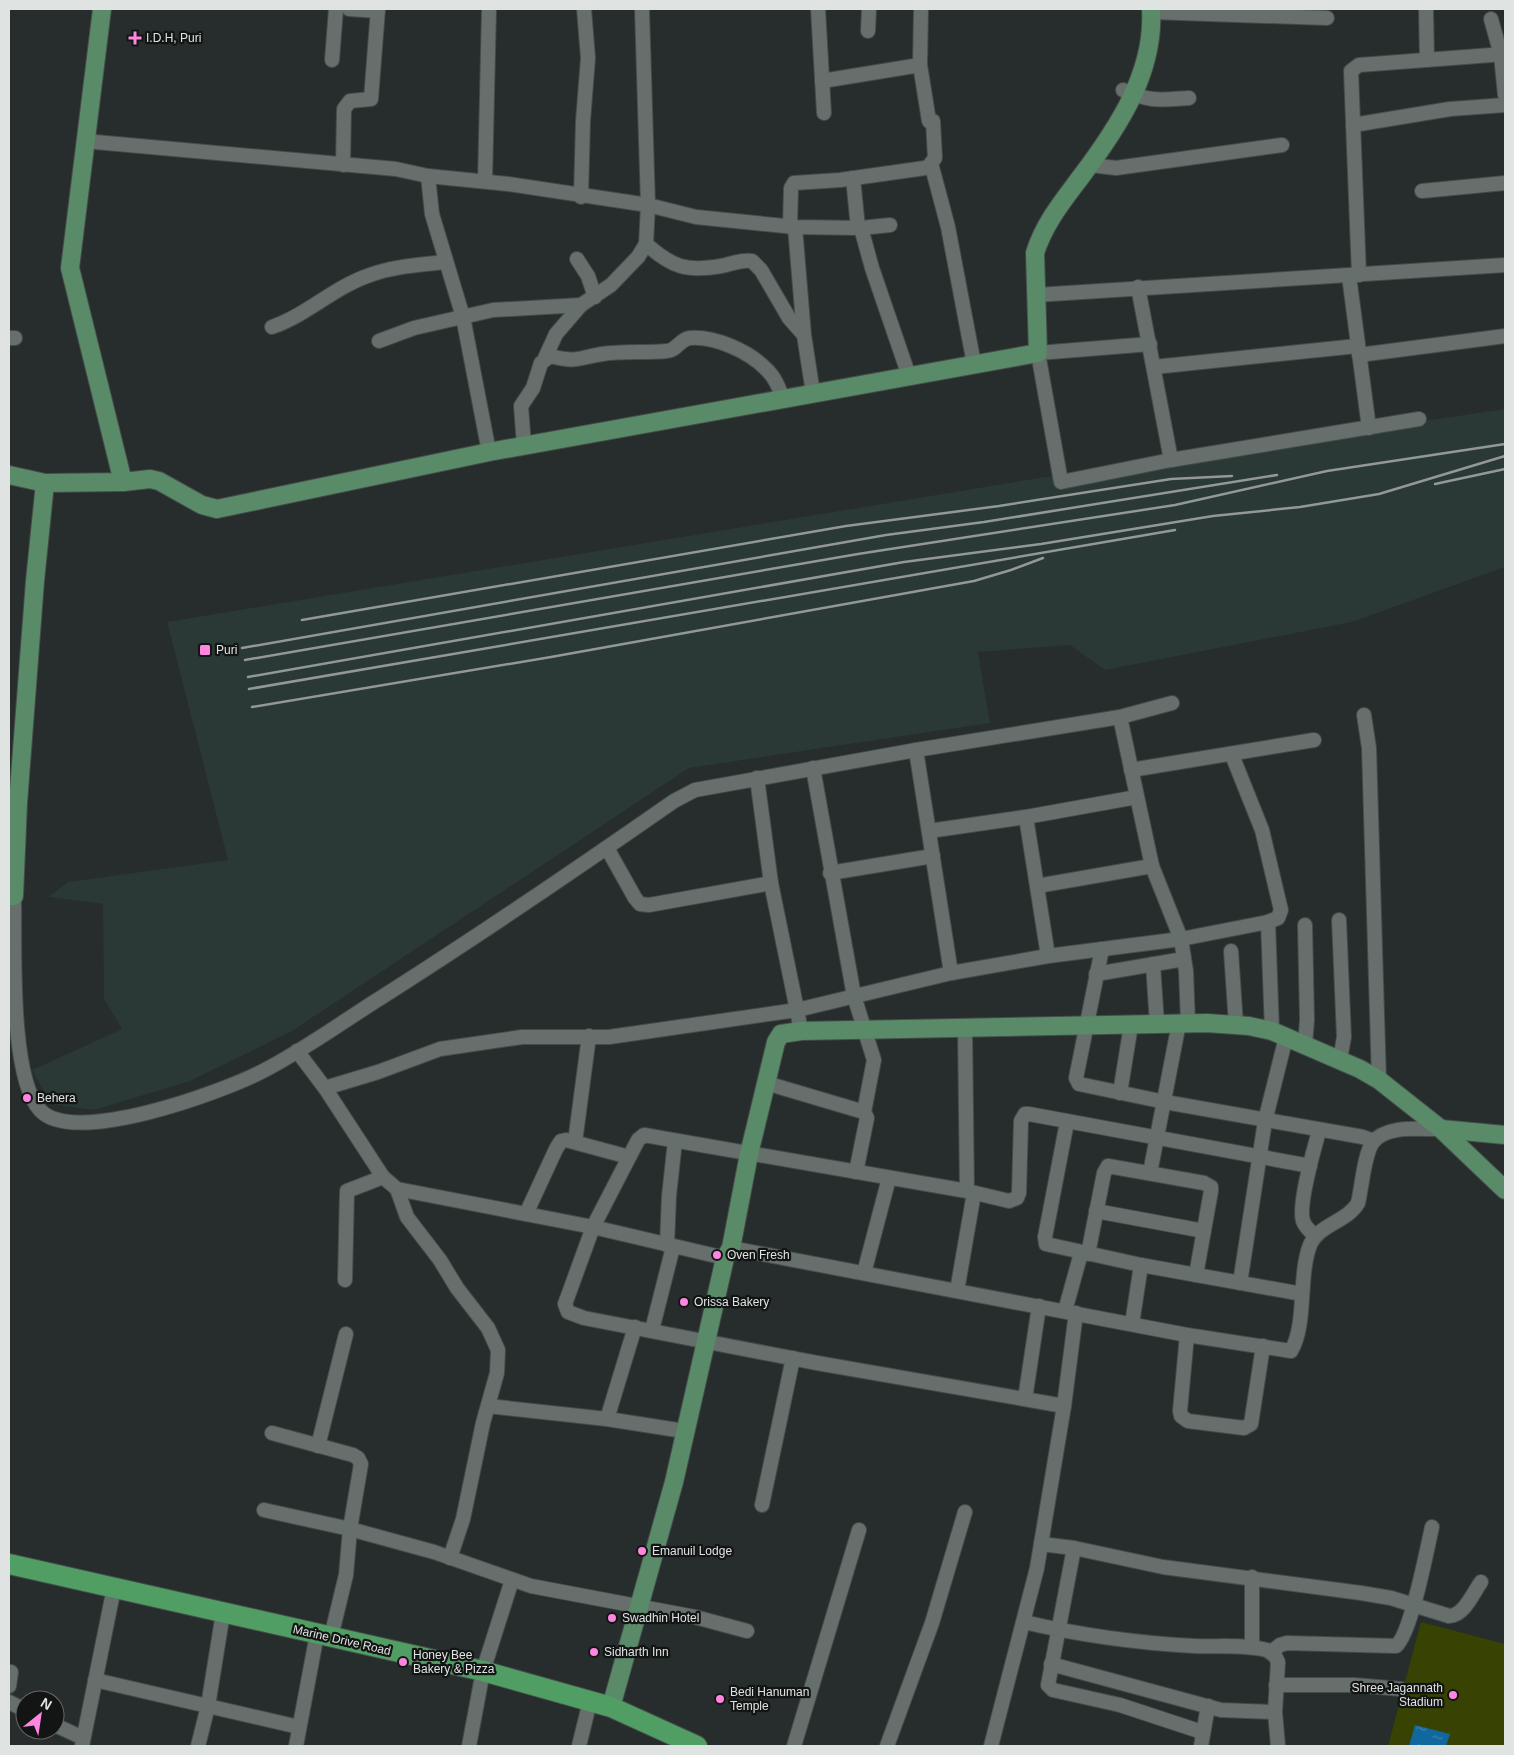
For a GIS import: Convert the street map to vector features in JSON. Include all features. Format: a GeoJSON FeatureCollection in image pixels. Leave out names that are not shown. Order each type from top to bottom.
{"type":"FeatureCollection","features":[{"type":"Feature","properties":{"kind":"highway","name":"Marine Drive Road"},"geometry":{"type":"LineString","coordinates":[[9,1564],[483,1671],[611,1707],[697,1746]]}},
{"type":"Feature","properties":{"kind":"main road"},"geometry":{"type":"LineString","coordinates":[[102,9],[84,141],[70,268],[123,482]]}},
{"type":"Feature","properties":{"kind":"main road"},"geometry":{"type":"LineString","coordinates":[[9,475],[45,483],[123,482],[150,479],[159,481],[202,505],[217,509],[490,452],[1038,353],[1035,253],[1039,239],[1053,214],[1109,138],[1128,92],[1148,56],[1151,10]]}},
{"type":"Feature","properties":{"kind":"main road"},"geometry":{"type":"LineString","coordinates":[[12,896],[35,581],[45,483]]}},
{"type":"Feature","properties":{"kind":"main road"},"geometry":{"type":"LineString","coordinates":[[611,1707],[673,1486],[684,1431],[729,1250],[749,1154],[778,1037],[786,1032],[1183,1023],[1236,1025],[1279,1034],[1340,1060],[1379,1080],[1441,1129],[1505,1190]]}},
{"type":"Feature","properties":{"kind":"main road"},"geometry":{"type":"LineString","coordinates":[[1441,1129],[1505,1135]]}},
{"type":"Feature","properties":{"kind":"street"},"geometry":{"type":"LineString","coordinates":[[332,60],[336,9]]}},
{"type":"Feature","properties":{"kind":"street"},"geometry":{"type":"LineString","coordinates":[[343,165],[344,109],[350,101],[371,99],[378,10],[349,9]]}},
{"type":"Feature","properties":{"kind":"street"},"geometry":{"type":"LineString","coordinates":[[485,181],[489,9]]}},
{"type":"Feature","properties":{"kind":"street"},"geometry":{"type":"LineString","coordinates":[[581,197],[582,129],[588,58],[584,9]]}},
{"type":"Feature","properties":{"kind":"street"},"geometry":{"type":"LineString","coordinates":[[380,341],[408,330],[507,308],[561,308],[581,304],[595,297],[628,268],[646,244],[648,206],[642,9]]}},
{"type":"Feature","properties":{"kind":"street"},"geometry":{"type":"LineString","coordinates":[[818,9],[824,112]]}},
{"type":"Feature","properties":{"kind":"street"},"geometry":{"type":"LineString","coordinates":[[868,9],[868,31]]}},
{"type":"Feature","properties":{"kind":"street"},"geometry":{"type":"LineString","coordinates":[[813,393],[804,335],[792,227],[791,188],[794,183],[853,178],[930,166],[935,158],[931,121],[920,65],[921,9]]}},
{"type":"Feature","properties":{"kind":"street"},"geometry":{"type":"LineString","coordinates":[[1426,9],[1427,60]]}},
{"type":"Feature","properties":{"kind":"street"},"geometry":{"type":"LineString","coordinates":[[1151,10],[1327,18]]}},
{"type":"Feature","properties":{"kind":"street"},"geometry":{"type":"LineString","coordinates":[[1491,20],[1503,55],[1505,95]]}},
{"type":"Feature","properties":{"kind":"street"},"geometry":{"type":"LineString","coordinates":[[1369,428],[1358,350],[1354,275],[1353,125],[1350,76],[1354,68],[1359,66],[1503,55]]}},
{"type":"Feature","properties":{"kind":"street"},"geometry":{"type":"LineString","coordinates":[[822,81],[920,65]]}},
{"type":"Feature","properties":{"kind":"street"},"geometry":{"type":"LineString","coordinates":[[1128,92],[1142,99],[1156,101],[1189,98]]}},
{"type":"Feature","properties":{"kind":"street"},"geometry":{"type":"LineString","coordinates":[[1353,125],[1450,109],[1505,105]]}},
{"type":"Feature","properties":{"kind":"street"},"geometry":{"type":"LineString","coordinates":[[84,141],[396,169],[428,176],[485,181],[648,206],[696,217],[792,227],[860,228],[890,225]]}},
{"type":"Feature","properties":{"kind":"street"},"geometry":{"type":"LineString","coordinates":[[1090,165],[1116,168],[1282,145]]}},
{"type":"Feature","properties":{"kind":"street"},"geometry":{"type":"LineString","coordinates":[[930,166],[934,169],[946,219],[974,364]]}},
{"type":"Feature","properties":{"kind":"street"},"geometry":{"type":"LineString","coordinates":[[428,176],[432,214],[463,317],[490,452]]}},
{"type":"Feature","properties":{"kind":"street"},"geometry":{"type":"LineString","coordinates":[[853,178],[860,228],[909,376]]}},
{"type":"Feature","properties":{"kind":"street"},"geometry":{"type":"LineString","coordinates":[[1422,191],[1505,183]]}},
{"type":"Feature","properties":{"kind":"street"},"geometry":{"type":"LineString","coordinates":[[646,244],[663,260],[680,267],[703,268],[752,261],[761,270],[789,318],[804,335]]}},
{"type":"Feature","properties":{"kind":"street"},"geometry":{"type":"LineString","coordinates":[[577,259],[588,276],[595,297]]}},
{"type":"Feature","properties":{"kind":"street"},"geometry":{"type":"LineString","coordinates":[[272,327],[289,321],[328,295],[371,274],[446,262]]}},
{"type":"Feature","properties":{"kind":"street"},"geometry":{"type":"LineString","coordinates":[[1036,295],[1138,287],[1505,268]]}},
{"type":"Feature","properties":{"kind":"street"},"geometry":{"type":"LineString","coordinates":[[1138,287],[1170,460]]}},
{"type":"Feature","properties":{"kind":"street"},"geometry":{"type":"LineString","coordinates":[[524,446],[521,406],[533,388],[556,334],[581,304]]}},
{"type":"Feature","properties":{"kind":"street"},"geometry":{"type":"LineString","coordinates":[[1154,368],[1505,336]]}},
{"type":"Feature","properties":{"kind":"street"},"geometry":{"type":"LineString","coordinates":[[545,358],[550,356],[575,361],[602,354],[669,351],[685,339],[712,340],[754,358],[767,369],[776,381],[784,399]]}},
{"type":"Feature","properties":{"kind":"street"},"geometry":{"type":"LineString","coordinates":[[1150,344],[1038,353],[1061,482],[1170,460],[1420,419]]}},
{"type":"Feature","properties":{"kind":"street"},"geometry":{"type":"LineString","coordinates":[[12,896],[20,1051],[26,1085],[41,1112],[58,1121],[86,1123],[159,1110],[260,1073],[514,913],[674,801],[695,790],[916,750],[1120,717],[1172,703]]}},
{"type":"Feature","properties":{"kind":"street"},"geometry":{"type":"LineString","coordinates":[[1364,715],[1369,748],[1379,1080]]}},
{"type":"Feature","properties":{"kind":"street"},"geometry":{"type":"LineString","coordinates":[[1120,717],[1152,866],[1181,939],[1184,959],[1183,1023],[1150,1173]]}},
{"type":"Feature","properties":{"kind":"street"},"geometry":{"type":"LineString","coordinates":[[1131,770],[1232,755],[1314,740]]}},
{"type":"Feature","properties":{"kind":"street"},"geometry":{"type":"LineString","coordinates":[[916,750],[951,973]]}},
{"type":"Feature","properties":{"kind":"street"},"geometry":{"type":"LineString","coordinates":[[325,1088],[378,1072],[440,1049],[522,1037],[609,1036],[797,1010],[951,973],[1048,956],[1181,939],[1268,922],[1278,918],[1281,910],[1262,830],[1232,755]]}},
{"type":"Feature","properties":{"kind":"street"},"geometry":{"type":"LineString","coordinates":[[813,768],[830,873],[854,996],[874,1060],[864,1112],[867,1118],[856,1172]]}},
{"type":"Feature","properties":{"kind":"street"},"geometry":{"type":"LineString","coordinates":[[757,778],[771,883],[801,1031]]}},
{"type":"Feature","properties":{"kind":"street"},"geometry":{"type":"LineString","coordinates":[[929,832],[1026,818],[1137,797]]}},
{"type":"Feature","properties":{"kind":"street"},"geometry":{"type":"LineString","coordinates":[[1026,818],[1048,956]]}},
{"type":"Feature","properties":{"kind":"street"},"geometry":{"type":"LineString","coordinates":[[607,848],[640,904],[648,905],[771,883]]}},
{"type":"Feature","properties":{"kind":"street"},"geometry":{"type":"LineString","coordinates":[[830,873],[933,856]]}},
{"type":"Feature","properties":{"kind":"street"},"geometry":{"type":"LineString","coordinates":[[1037,886],[1152,866]]}},
{"type":"Feature","properties":{"kind":"street"},"geometry":{"type":"LineString","coordinates":[[1339,920],[1344,1037],[1340,1060]]}},
{"type":"Feature","properties":{"kind":"street"},"geometry":{"type":"LineString","coordinates":[[1240,1283],[1279,1034],[1268,922]]}},
{"type":"Feature","properties":{"kind":"street"},"geometry":{"type":"LineString","coordinates":[[1305,925],[1307,1020],[1305,1046]]}},
{"type":"Feature","properties":{"kind":"street"},"geometry":{"type":"LineString","coordinates":[[1102,949],[1077,1081],[1084,1086],[1265,1121],[1363,1137],[1374,1141]]}},
{"type":"Feature","properties":{"kind":"street"},"geometry":{"type":"LineString","coordinates":[[1231,951],[1236,1025]]}},
{"type":"Feature","properties":{"kind":"street"},"geometry":{"type":"LineString","coordinates":[[1096,974],[1184,959]]}},
{"type":"Feature","properties":{"kind":"street"},"geometry":{"type":"LineString","coordinates":[[1152,964],[1157,1024]]}},
{"type":"Feature","properties":{"kind":"street"},"geometry":{"type":"LineString","coordinates":[[1120,1093],[1131,1024]]}},
{"type":"Feature","properties":{"kind":"street"},"geometry":{"type":"LineString","coordinates":[[957,1291],[970,1192],[964,1029]]}},
{"type":"Feature","properties":{"kind":"street"},"geometry":{"type":"LineString","coordinates":[[575,1142],[589,1036]]}},
{"type":"Feature","properties":{"kind":"street"},"geometry":{"type":"LineString","coordinates":[[297,1051],[325,1088],[383,1177],[397,1189],[593,1227],[706,1254],[729,1250],[864,1273],[1187,1335],[1290,1351],[1296,1336],[1306,1258],[1315,1236],[1355,1209],[1358,1203],[1369,1151],[1374,1141],[1395,1130],[1441,1129]]}},
{"type":"Feature","properties":{"kind":"street"},"geometry":{"type":"LineString","coordinates":[[766,1084],[864,1112]]}},
{"type":"Feature","properties":{"kind":"street"},"geometry":{"type":"LineString","coordinates":[[1064,1406],[793,1358],[584,1318],[573,1314],[565,1308],[593,1227],[638,1140],[644,1136],[970,1192],[1009,1201],[1017,1198],[1019,1193],[1021,1122],[1025,1114],[1310,1166]]}},
{"type":"Feature","properties":{"kind":"street"},"geometry":{"type":"LineString","coordinates":[[1067,1122],[1045,1241],[1050,1246],[1141,1265],[1302,1294]]}},
{"type":"Feature","properties":{"kind":"street"},"geometry":{"type":"LineString","coordinates":[[1315,1236],[1303,1221],[1302,1213],[1310,1166],[1319,1130]]}},
{"type":"Feature","properties":{"kind":"street"},"geometry":{"type":"LineString","coordinates":[[526,1214],[558,1144],[566,1140],[629,1157]]}},
{"type":"Feature","properties":{"kind":"street"},"geometry":{"type":"LineString","coordinates":[[652,1330],[670,1246],[669,1196],[675,1141]]}},
{"type":"Feature","properties":{"kind":"street"},"geometry":{"type":"LineString","coordinates":[[991,1746],[1024,1622],[1041,1544],[1064,1406],[1070,1312],[1104,1173],[1108,1166],[1204,1183],[1211,1187],[1196,1275]]}},
{"type":"Feature","properties":{"kind":"street"},"geometry":{"type":"LineString","coordinates":[[345,1280],[347,1191],[383,1177]]}},
{"type":"Feature","properties":{"kind":"street"},"geometry":{"type":"LineString","coordinates":[[864,1273],[889,1178]]}},
{"type":"Feature","properties":{"kind":"street"},"geometry":{"type":"LineString","coordinates":[[397,1189],[407,1217],[440,1260],[457,1288],[495,1339],[499,1361],[463,1519],[450,1558]]}},
{"type":"Feature","properties":{"kind":"street"},"geometry":{"type":"LineString","coordinates":[[1096,1211],[1204,1230]]}},
{"type":"Feature","properties":{"kind":"street"},"geometry":{"type":"LineString","coordinates":[[1132,1324],[1141,1265]]}},
{"type":"Feature","properties":{"kind":"street"},"geometry":{"type":"LineString","coordinates":[[1025,1400],[1039,1306]]}},
{"type":"Feature","properties":{"kind":"street"},"geometry":{"type":"LineString","coordinates":[[607,1419],[635,1327]]}},
{"type":"Feature","properties":{"kind":"street"},"geometry":{"type":"LineString","coordinates":[[318,1446],[346,1334]]}},
{"type":"Feature","properties":{"kind":"street"},"geometry":{"type":"LineString","coordinates":[[1187,1335],[1180,1411],[1181,1416],[1188,1421],[1244,1428],[1251,1424],[1263,1346]]}},
{"type":"Feature","properties":{"kind":"street"},"geometry":{"type":"LineString","coordinates":[[762,1506],[793,1358]]}},
{"type":"Feature","properties":{"kind":"street"},"geometry":{"type":"LineString","coordinates":[[488,1406],[607,1419],[684,1431]]}},
{"type":"Feature","properties":{"kind":"street"},"geometry":{"type":"LineString","coordinates":[[272,1433],[353,1455],[358,1458],[360,1464],[350,1529],[346,1575],[324,1635],[296,1746]]}},
{"type":"Feature","properties":{"kind":"street"},"geometry":{"type":"LineString","coordinates":[[264,1510],[350,1529],[450,1558],[512,1580],[695,1617],[747,1631]]}},
{"type":"Feature","properties":{"kind":"street"},"geometry":{"type":"LineString","coordinates":[[887,1746],[932,1623],[965,1512]]}},
{"type":"Feature","properties":{"kind":"street"},"geometry":{"type":"LineString","coordinates":[[1271,1652],[1280,1645],[1288,1643],[1396,1646],[1403,1638],[1432,1527]]}},
{"type":"Feature","properties":{"kind":"street"},"geometry":{"type":"LineString","coordinates":[[794,1746],[859,1530]]}},
{"type":"Feature","properties":{"kind":"street"},"geometry":{"type":"LineString","coordinates":[[1041,1544],[1074,1548],[1163,1567],[1252,1577],[1354,1592],[1413,1604],[1454,1616],[1461,1611],[1481,1582]]}},
{"type":"Feature","properties":{"kind":"street"},"geometry":{"type":"LineString","coordinates":[[1074,1548],[1047,1682],[1050,1688],[1120,1705],[1202,1732]]}},
{"type":"Feature","properties":{"kind":"street"},"geometry":{"type":"LineString","coordinates":[[1252,1577],[1252,1648]]}},
{"type":"Feature","properties":{"kind":"street"},"geometry":{"type":"LineString","coordinates":[[468,1746],[483,1671],[512,1580]]}},
{"type":"Feature","properties":{"kind":"street"},"geometry":{"type":"LineString","coordinates":[[65,1731],[82,1742],[114,1588]]}},
{"type":"Feature","properties":{"kind":"street"},"geometry":{"type":"LineString","coordinates":[[198,1746],[208,1706],[223,1613]]}},
{"type":"Feature","properties":{"kind":"street"},"geometry":{"type":"LineString","coordinates":[[1024,1622],[1058,1630],[1194,1646],[1252,1648],[1271,1652],[1278,1662],[1275,1712],[1278,1746]]}},
{"type":"Feature","properties":{"kind":"street"},"geometry":{"type":"LineString","coordinates":[[1051,1664],[1230,1711],[1275,1712]]}},
{"type":"Feature","properties":{"kind":"street"},"geometry":{"type":"LineString","coordinates":[[9,1686],[11,1672]]}},
{"type":"Feature","properties":{"kind":"street"},"geometry":{"type":"LineString","coordinates":[[95,1680],[299,1728]]}},
{"type":"Feature","properties":{"kind":"street"},"geometry":{"type":"LineString","coordinates":[[1276,1685],[1354,1685],[1401,1689]]}},
{"type":"Feature","properties":{"kind":"street"},"geometry":{"type":"LineString","coordinates":[[579,1746],[590,1701]]}},
{"type":"Feature","properties":{"kind":"street"},"geometry":{"type":"LineString","coordinates":[[1201,1746],[1208,1706]]}},
{"type":"Feature","properties":{"kind":"shaded area"},"geometry":{"type":"Polygon","coordinates":[[[1505,409],[1505,567],[1352,622],[1105,670],[1070,645],[978,652],[990,723],[689,768],[292,1031],[190,1081],[94,1110],[51,1104],[32,1070],[122,1029],[104,999],[103,904],[48,897],[68,882],[228,860],[167,622],[1033,479],[1505,409]]]}},
{"type":"Feature","properties":{"kind":"green space","name":"Shree Jagannath Stadium"},"geometry":{"type":"Polygon","coordinates":[[[1421,1622],[1505,1644],[1505,1746],[1388,1746],[1421,1622]]]}},
{"type":"Feature","properties":{"kind":"water"},"geometry":{"type":"Polygon","coordinates":[[[1415,1725],[1450,1734],[1446,1746],[1409,1746],[1415,1725]]]}},
{"type":"Feature","properties":{"kind":"railway"},"geometry":{"type":"LineString","coordinates":[[245,660],[858,554],[1175,505],[1327,471],[1505,444]]}},
{"type":"Feature","properties":{"kind":"railway"},"geometry":{"type":"LineString","coordinates":[[248,677],[904,562],[1041,544],[1213,516],[1300,507],[1379,494],[1505,456]]}},
{"type":"Feature","properties":{"kind":"railway"},"geometry":{"type":"LineString","coordinates":[[1435,484],[1505,469]]}},
{"type":"Feature","properties":{"kind":"railway"},"geometry":{"type":"LineString","coordinates":[[242,648],[886,535],[984,522],[1277,475]]}},
{"type":"Feature","properties":{"kind":"railway"},"geometry":{"type":"LineString","coordinates":[[302,620],[846,526],[999,506],[1171,479],[1232,476]]}},
{"type":"Feature","properties":{"kind":"railway"},"geometry":{"type":"LineString","coordinates":[[249,689],[1175,530]]}},
{"type":"Feature","properties":{"kind":"railway"},"geometry":{"type":"LineString","coordinates":[[252,707],[551,657],[974,581],[1043,558]]}},
{"type":"Feature","properties":{"kind":"place","name":"I.D.H, Puri"},"geometry":{"type":"Point","coordinates":[135,38]}},
{"type":"Feature","properties":{"kind":"place","name":"Puri"},"geometry":{"type":"Point","coordinates":[205,650]}},
{"type":"Feature","properties":{"kind":"place","name":"Behera"},"geometry":{"type":"Point","coordinates":[27,1098]}},
{"type":"Feature","properties":{"kind":"place","name":"Oven Fresh"},"geometry":{"type":"Point","coordinates":[717,1255]}},
{"type":"Feature","properties":{"kind":"place","name":"Orissa Bakery"},"geometry":{"type":"Point","coordinates":[684,1302]}},
{"type":"Feature","properties":{"kind":"place","name":"Emanuil Lodge"},"geometry":{"type":"Point","coordinates":[642,1551]}},
{"type":"Feature","properties":{"kind":"place","name":"Swadhin Hotel"},"geometry":{"type":"Point","coordinates":[612,1618]}},
{"type":"Feature","properties":{"kind":"place","name":"Sidharth Inn"},"geometry":{"type":"Point","coordinates":[594,1652]}},
{"type":"Feature","properties":{"kind":"place","name":"Honey Bee Bakery & Pizza"},"geometry":{"type":"Point","coordinates":[403,1662]}},
{"type":"Feature","properties":{"kind":"place","name":"Shree Jagannath Stadium"},"geometry":{"type":"Point","coordinates":[1453,1695]}},
{"type":"Feature","properties":{"kind":"place","name":"Bedi Hanuman Temple"},"geometry":{"type":"Point","coordinates":[720,1699]}}]}
